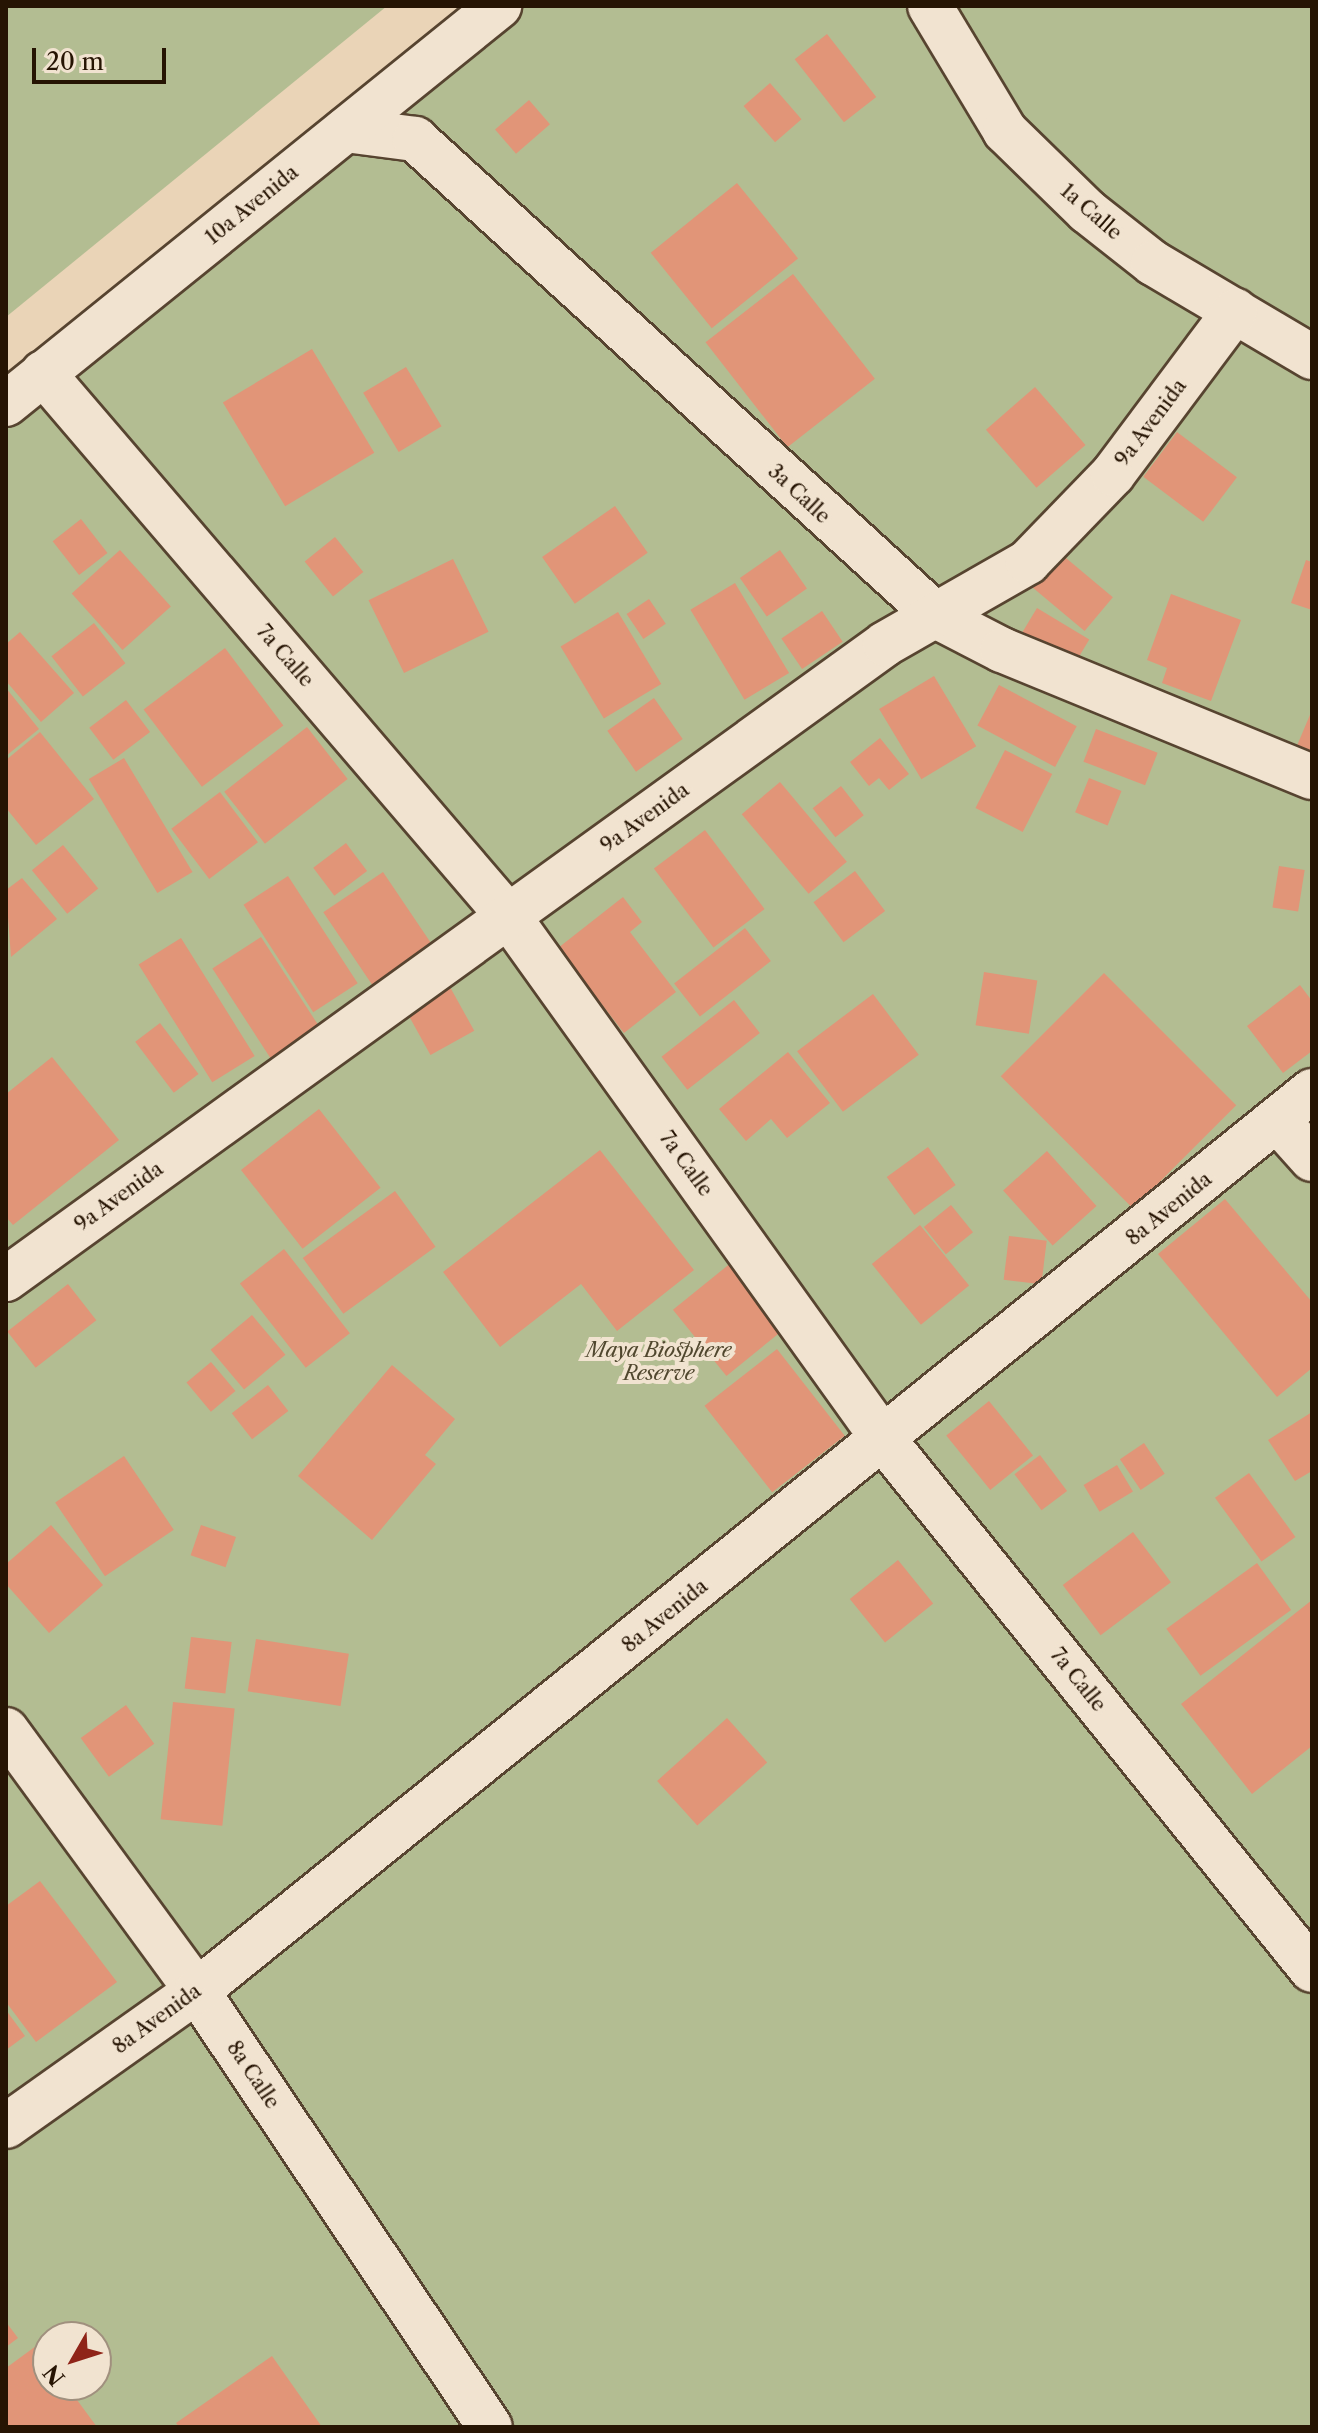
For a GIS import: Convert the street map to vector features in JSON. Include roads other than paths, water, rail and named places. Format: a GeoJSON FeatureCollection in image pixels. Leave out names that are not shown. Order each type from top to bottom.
{"type":"FeatureCollection","features":[{"type":"Feature","properties":{"kind":"street","name":"10a Avenida"},"geometry":{"type":"LineString","coordinates":[[6,404],[499,6]]}},
{"type":"Feature","properties":{"kind":"street","name":"1a Calle"},"geometry":{"type":"LineString","coordinates":[[930,6],[977,89],[1042,169],[1153,263],[1312,357]]}},
{"type":"Feature","properties":{"kind":"street","name":"3a Calle"},"geometry":{"type":"LineString","coordinates":[[346,130],[415,139],[938,617],[1015,656],[1312,777]]}},
{"type":"Feature","properties":{"kind":"street","name":"9a Avenida"},"geometry":{"type":"LineString","coordinates":[[6,1279],[885,644],[938,617],[1028,562],[1072,519],[1235,311]]}},
{"type":"Feature","properties":{"kind":"street","name":"7a Calle"},"geometry":{"type":"LineString","coordinates":[[43,373],[509,917],[884,1440],[1312,1970]]}},
{"type":"Feature","properties":{"kind":"street","name":"8a Avenida"},"geometry":{"type":"LineString","coordinates":[[6,2126],[197,1991],[884,1440],[1312,1091]]}},
{"type":"Feature","properties":{"kind":"street"},"geometry":{"type":"LineString","coordinates":[[1278,1121],[1312,1159]]}},
{"type":"Feature","properties":{"kind":"street","name":"8a Calle"},"geometry":{"type":"LineString","coordinates":[[6,1730],[197,1991],[490,2427]]}},
{"type":"Feature","properties":{"kind":"park label","name":"Maya Biosphere Reserve"},"geometry":{"type":"Point","coordinates":[659,1362]}}]}
